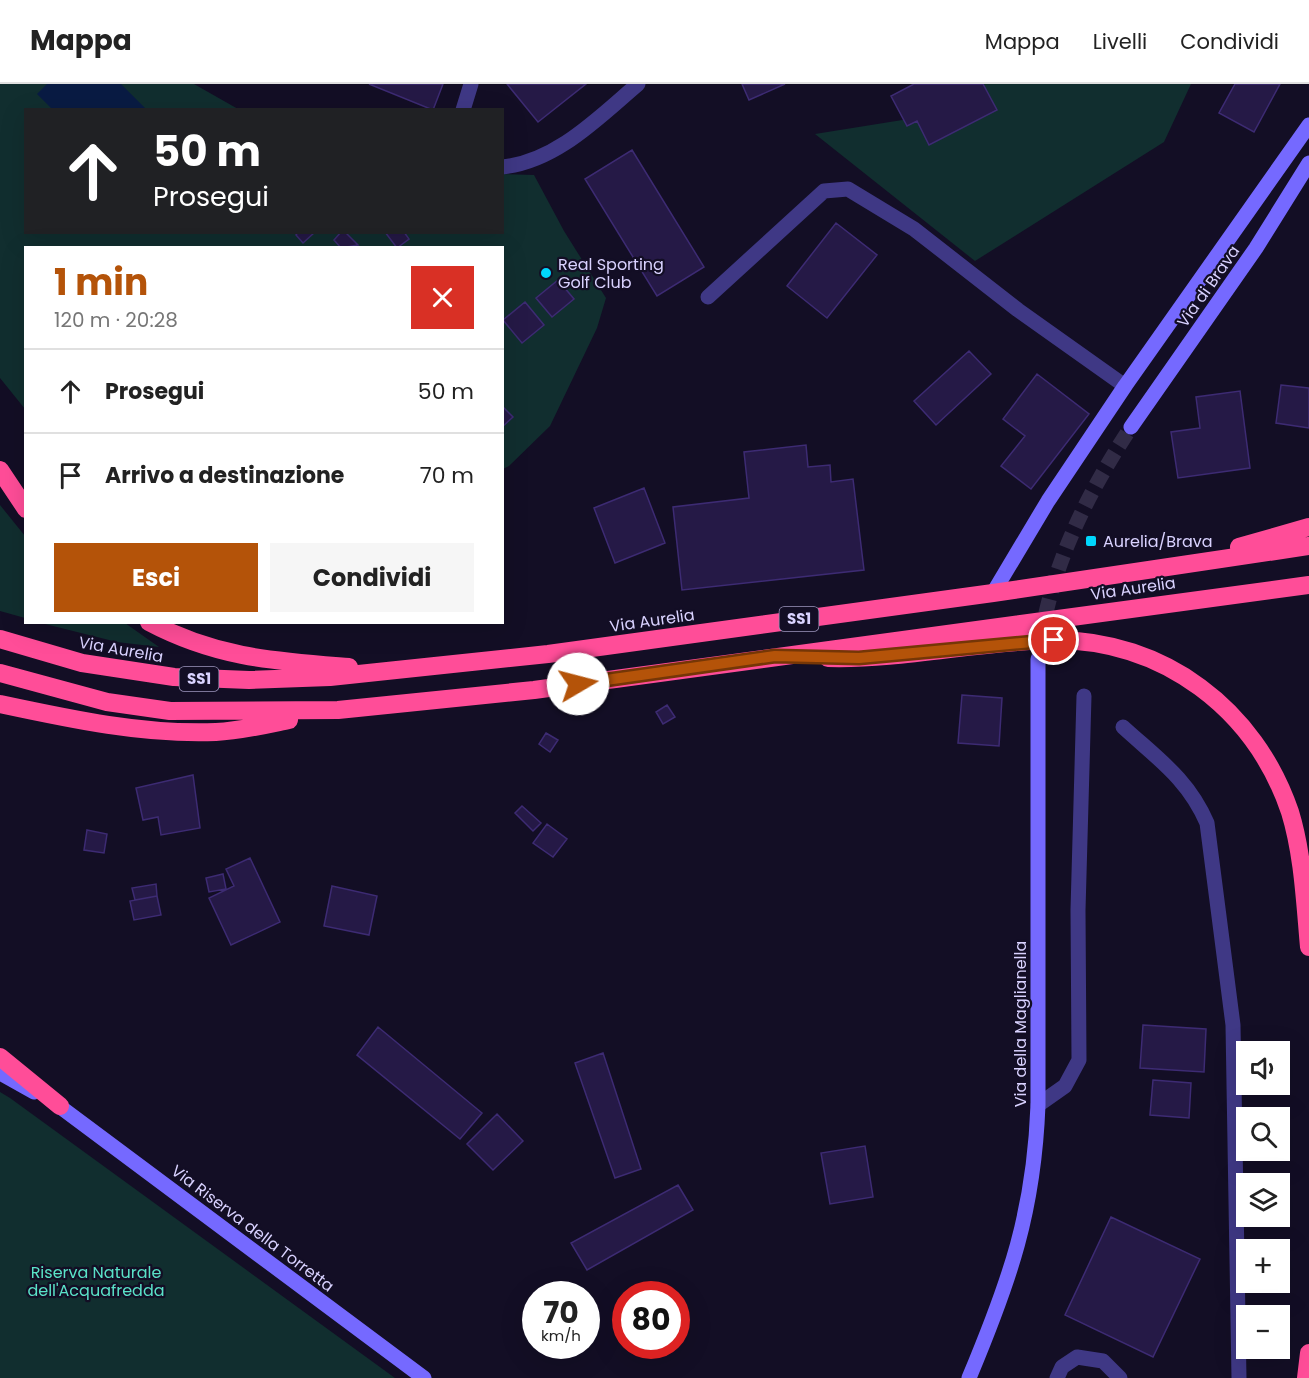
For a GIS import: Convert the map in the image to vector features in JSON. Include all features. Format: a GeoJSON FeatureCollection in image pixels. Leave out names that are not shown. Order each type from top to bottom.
{"type":"FeatureCollection","features":[{"type":"Feature","properties":{"kind":"highway"},"geometry":{"type":"LineString","coordinates":[[0,470],[24,506]]}},
{"type":"Feature","properties":{"kind":"highway"},"geometry":{"type":"LineString","coordinates":[[1196,563],[1309,527]]}},
{"type":"Feature","properties":{"kind":"highway","name":"Via Aurelia"},"geometry":{"type":"LineString","coordinates":[[0,639],[82,663],[174,677],[299,679],[401,671],[993,593],[1309,546]]}},
{"type":"Feature","properties":{"kind":"highway","name":"Via Aurelia"},"geometry":{"type":"LineString","coordinates":[[0,673],[107,702],[170,711],[338,710],[534,690],[1309,585]]}},
{"type":"Feature","properties":{"kind":"highway"},"geometry":{"type":"LineString","coordinates":[[153,624],[194,643],[240,656],[401,671]]}},
{"type":"Feature","properties":{"kind":"highway"},"geometry":{"type":"LineString","coordinates":[[775,656],[859,658],[1054,640],[1096,643],[1119,648],[1173,670],[1215,698],[1237,718],[1262,750],[1273,771],[1290,814],[1296,838],[1309,947]]}},
{"type":"Feature","properties":{"kind":"highway"},"geometry":{"type":"LineString","coordinates":[[0,704],[78,719],[183,731],[217,732],[338,710]]}},
{"type":"Feature","properties":{"kind":"highway"},"geometry":{"type":"LineString","coordinates":[[0,1057],[60,1106]]}},
{"type":"Feature","properties":{"kind":"highway"},"geometry":{"type":"LineString","coordinates":[[1306,1378],[1309,1353]]}},
{"type":"Feature","properties":{"kind":"street"},"geometry":{"type":"LineString","coordinates":[[993,593],[1048,501],[1125,386],[1309,125]]}},
{"type":"Feature","properties":{"kind":"street","name":"Via di Brava"},"geometry":{"type":"LineString","coordinates":[[1131,427],[1257,248],[1309,163]]}},
{"type":"Feature","properties":{"kind":"street","name":"Via della Maglianella"},"geometry":{"type":"LineString","coordinates":[[969,1378],[1005,1290],[1024,1226],[1035,1162],[1038,1105],[1038,659]]}},
{"type":"Feature","properties":{"kind":"street"},"geometry":{"type":"LineString","coordinates":[[0,1066],[60,1106]]}},
{"type":"Feature","properties":{"kind":"street"},"geometry":{"type":"LineString","coordinates":[[0,1073],[60,1106]]}},
{"type":"Feature","properties":{"kind":"street","name":"Via Riserva della Torretta"},"geometry":{"type":"LineString","coordinates":[[60,1106],[424,1378]]}},
{"type":"Feature","properties":{"kind":"lane"},"geometry":{"type":"LineString","coordinates":[[464,108],[471,84]]}},
{"type":"Feature","properties":{"kind":"lane"},"geometry":{"type":"LineString","coordinates":[[504,167],[528,162],[556,149],[578,135],[638,84]]}},
{"type":"Feature","properties":{"kind":"lane"},"geometry":{"type":"LineString","coordinates":[[708,297],[824,191],[848,189],[914,229],[1018,310],[1125,386]]}},
{"type":"Feature","properties":{"kind":"lane"},"geometry":{"type":"LineString","coordinates":[[1038,1105],[1065,1086],[1079,1060],[1078,910],[1084,696]]}},
{"type":"Feature","properties":{"kind":"lane"},"geometry":{"type":"LineString","coordinates":[[1123,727],[1184,782],[1197,800],[1207,823],[1233,1025],[1239,1378]]}},
{"type":"Feature","properties":{"kind":"lane"},"geometry":{"type":"LineString","coordinates":[[1058,1378],[1062,1367],[1077,1357],[1103,1361],[1120,1378]]}},
{"type":"Feature","properties":{"kind":"green space","name":"Real Sporting Golf Club"},"geometry":{"type":"Polygon","coordinates":[[[0,84],[194,84],[236,108],[24,108],[24,234],[504,234],[504,174],[534,175],[564,231],[606,298],[597,328],[550,426],[504,468],[504,246],[24,246],[24,408],[0,378],[0,84]]]}},
{"type":"Feature","properties":{"kind":"green space"},"geometry":{"type":"Polygon","coordinates":[[[963,84],[1191,84],[1164,142],[975,261],[815,134],[971,109],[963,84]]]}},
{"type":"Feature","properties":{"kind":"green space"},"geometry":{"type":"Polygon","coordinates":[[[0,505],[24,535],[24,618],[0,611],[0,505]]]}},
{"type":"Feature","properties":{"kind":"green space"},"geometry":{"type":"Polygon","coordinates":[[[45,624],[126,624],[159,647],[117,642],[45,624]]]}},
{"type":"Feature","properties":{"kind":"green space","name":"Riserva Naturale dell'Acquafredda"},"geometry":{"type":"Polygon","coordinates":[[[0,1092],[10,1098],[395,1378],[0,1378],[0,1092]]]}},
{"type":"Feature","properties":{"kind":"water"},"geometry":{"type":"Polygon","coordinates":[[[47,84],[121,84],[145,108],[51,108],[37,94],[47,84]]]}},
{"type":"Feature","properties":{"kind":"building"},"geometry":{"type":"Polygon","coordinates":[[[369,84],[443,84],[434,108],[428,108],[369,84]]]}},
{"type":"Feature","properties":{"kind":"building"},"geometry":{"type":"Polygon","coordinates":[[[507,84],[586,84],[538,122],[507,84]]]}},
{"type":"Feature","properties":{"kind":"building"},"geometry":{"type":"Polygon","coordinates":[[[742,84],[785,84],[749,100],[742,84]]]}},
{"type":"Feature","properties":{"kind":"building"},"geometry":{"type":"Polygon","coordinates":[[[914,84],[983,84],[997,110],[929,145],[917,121],[907,126],[891,96],[914,84]]]}},
{"type":"Feature","properties":{"kind":"building"},"geometry":{"type":"Polygon","coordinates":[[[1235,84],[1280,84],[1254,132],[1219,113],[1235,84]]]}},
{"type":"Feature","properties":{"kind":"building"},"geometry":{"type":"Polygon","coordinates":[[[632,150],[704,267],[657,296],[585,179],[632,150]]]}},
{"type":"Feature","properties":{"kind":"building"},"geometry":{"type":"Polygon","coordinates":[[[836,223],[877,255],[827,318],[787,286],[836,223]]]}},
{"type":"Feature","properties":{"kind":"building"},"geometry":{"type":"Polygon","coordinates":[[[297,234],[313,234],[303,243],[297,234]]]}},
{"type":"Feature","properties":{"kind":"building"},"geometry":{"type":"Polygon","coordinates":[[[339,234],[347,234],[358,245],[339,246],[334,240],[339,234]]]}},
{"type":"Feature","properties":{"kind":"building"},"geometry":{"type":"Polygon","coordinates":[[[386,234],[405,234],[409,239],[400,246],[396,246],[386,234]]]}},
{"type":"Feature","properties":{"kind":"building"},"geometry":{"type":"Polygon","coordinates":[[[558,280],[574,299],[552,317],[536,298],[558,280]]]}},
{"type":"Feature","properties":{"kind":"building"},"geometry":{"type":"Polygon","coordinates":[[[525,302],[544,325],[522,343],[504,319],[525,302]]]}},
{"type":"Feature","properties":{"kind":"building"},"geometry":{"type":"Polygon","coordinates":[[[969,351],[991,374],[936,425],[914,401],[969,351]]]}},
{"type":"Feature","properties":{"kind":"building"},"geometry":{"type":"Polygon","coordinates":[[[1037,374],[1089,414],[1031,489],[1001,466],[1025,436],[1003,419],[1037,374]]]}},
{"type":"Feature","properties":{"kind":"building"},"geometry":{"type":"Polygon","coordinates":[[[1281,385],[1309,388],[1309,428],[1276,423],[1281,385]]]}},
{"type":"Feature","properties":{"kind":"building"},"geometry":{"type":"Polygon","coordinates":[[[1240,391],[1250,468],[1178,478],[1171,432],[1200,428],[1196,397],[1240,391]]]}},
{"type":"Feature","properties":{"kind":"building"},"geometry":{"type":"Polygon","coordinates":[[[504,408],[513,417],[504,425],[504,408]]]}},
{"type":"Feature","properties":{"kind":"building"},"geometry":{"type":"Polygon","coordinates":[[[806,445],[808,467],[830,465],[831,482],[853,479],[864,570],[682,590],[673,507],[749,498],[744,452],[806,445]]]}},
{"type":"Feature","properties":{"kind":"building"},"geometry":{"type":"Polygon","coordinates":[[[644,488],[665,543],[615,563],[594,508],[644,488]]]}},
{"type":"Feature","properties":{"kind":"building"},"geometry":{"type":"Polygon","coordinates":[[[962,695],[1002,698],[999,746],[958,743],[962,695]]]}},
{"type":"Feature","properties":{"kind":"building"},"geometry":{"type":"Polygon","coordinates":[[[667,705],[675,717],[663,724],[656,712],[667,705]]]}},
{"type":"Feature","properties":{"kind":"building"},"geometry":{"type":"Polygon","coordinates":[[[546,733],[558,740],[550,752],[539,744],[546,733]]]}},
{"type":"Feature","properties":{"kind":"building"},"geometry":{"type":"Polygon","coordinates":[[[193,775],[200,828],[161,835],[158,817],[143,820],[136,788],[193,775]]]}},
{"type":"Feature","properties":{"kind":"building"},"geometry":{"type":"Polygon","coordinates":[[[522,806],[541,823],[533,831],[515,813],[522,806]]]}},
{"type":"Feature","properties":{"kind":"building"},"geometry":{"type":"Polygon","coordinates":[[[547,824],[567,839],[553,857],[533,843],[547,824]]]}},
{"type":"Feature","properties":{"kind":"building"},"geometry":{"type":"Polygon","coordinates":[[[87,830],[107,834],[104,853],[84,850],[87,830]]]}},
{"type":"Feature","properties":{"kind":"building"},"geometry":{"type":"Polygon","coordinates":[[[250,858],[280,922],[231,945],[209,898],[234,886],[226,869],[250,858]]]}},
{"type":"Feature","properties":{"kind":"building"},"geometry":{"type":"Polygon","coordinates":[[[223,874],[226,889],[209,892],[206,878],[223,874]]]}},
{"type":"Feature","properties":{"kind":"building"},"geometry":{"type":"Polygon","coordinates":[[[156,884],[157,896],[135,900],[132,888],[156,884]]]}},
{"type":"Feature","properties":{"kind":"building"},"geometry":{"type":"Polygon","coordinates":[[[332,886],[377,896],[369,935],[324,926],[332,886]]]}},
{"type":"Feature","properties":{"kind":"building"},"geometry":{"type":"Polygon","coordinates":[[[157,896],[161,915],[134,920],[130,901],[157,896]]]}},
{"type":"Feature","properties":{"kind":"building"},"geometry":{"type":"Polygon","coordinates":[[[1143,1025],[1206,1029],[1204,1072],[1140,1068],[1143,1025]]]}},
{"type":"Feature","properties":{"kind":"building"},"geometry":{"type":"Polygon","coordinates":[[[378,1027],[482,1113],[460,1139],[357,1055],[378,1027]]]}},
{"type":"Feature","properties":{"kind":"building"},"geometry":{"type":"Polygon","coordinates":[[[603,1053],[641,1169],[615,1178],[575,1063],[603,1053]]]}},
{"type":"Feature","properties":{"kind":"building"},"geometry":{"type":"Polygon","coordinates":[[[1153,1080],[1191,1083],[1189,1118],[1150,1115],[1153,1080]]]}},
{"type":"Feature","properties":{"kind":"building"},"geometry":{"type":"Polygon","coordinates":[[[497,1114],[523,1141],[493,1170],[467,1144],[497,1114]]]}},
{"type":"Feature","properties":{"kind":"building"},"geometry":{"type":"Polygon","coordinates":[[[865,1146],[873,1197],[830,1204],[821,1153],[865,1146]]]}},
{"type":"Feature","properties":{"kind":"building"},"geometry":{"type":"Polygon","coordinates":[[[678,1185],[693,1210],[587,1270],[571,1243],[678,1185]]]}},
{"type":"Feature","properties":{"kind":"building"},"geometry":{"type":"Polygon","coordinates":[[[1111,1217],[1200,1259],[1153,1357],[1065,1315],[1111,1217]]]}},
{"type":"Feature","properties":{"kind":"tunnel"},"geometry":{"type":"LineString","coordinates":[[1038,659],[1043,627],[1059,566],[1098,481],[1131,427]]}},
{"type":"Feature","properties":{"kind":"place","name":"Real Sporting Golf Club"},"geometry":{"type":"Point","coordinates":[546,273]}},
{"type":"Feature","properties":{"kind":"place","name":"Aurelia/Brava"},"geometry":{"type":"Point","coordinates":[1091,541]}},
{"type":"Feature","properties":{"kind":"route"},"geometry":{"type":"LineString","coordinates":[[578,684],[775,656],[859,658],[1022,641],[1054,640]]}}]}
